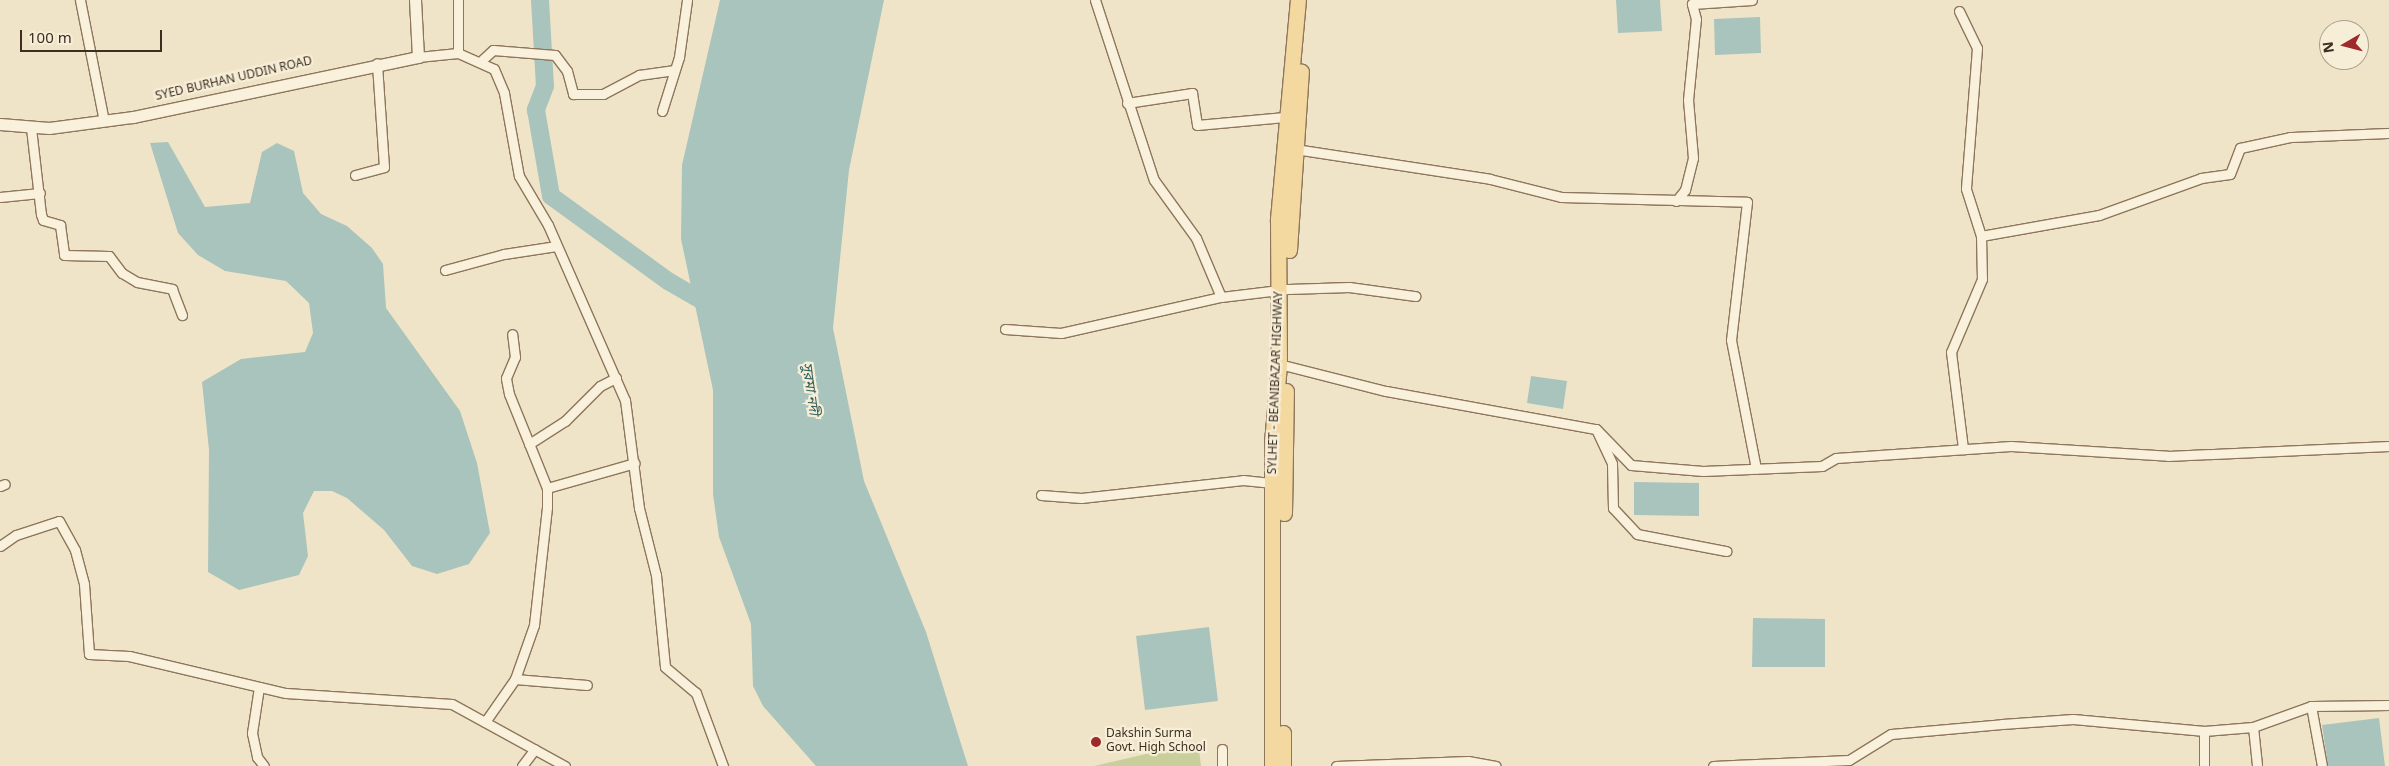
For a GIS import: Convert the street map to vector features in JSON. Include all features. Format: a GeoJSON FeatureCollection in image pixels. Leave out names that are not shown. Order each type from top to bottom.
{"type":"FeatureCollection","features":[{"type":"Feature","properties":{"kind":"main road","name":"SYLHET - BEANIBAZAR HIGHWAY"},"geometry":{"type":"LineString","coordinates":[[1283,766],[1287,366],[1284,290],[1278,219],[1285,117],[1298,0]]}},
{"type":"Feature","properties":{"kind":"main road","name":"SYLHET - BEANIBAZAR HIGHWAY"},"geometry":{"type":"LineString","coordinates":[[1272,766],[1273,484],[1284,290],[1307,0]]}},
{"type":"Feature","properties":{"kind":"street"},"geometry":{"type":"LineString","coordinates":[[80,0],[104,121]]}},
{"type":"Feature","properties":{"kind":"street"},"geometry":{"type":"LineString","coordinates":[[415,0],[418,57],[458,53],[482,60],[494,69],[504,93],[519,176],[556,246],[625,400],[656,575],[665,667],[696,693],[723,766]]}},
{"type":"Feature","properties":{"kind":"street"},"geometry":{"type":"LineString","coordinates":[[458,0],[458,53]]}},
{"type":"Feature","properties":{"kind":"street"},"geometry":{"type":"LineString","coordinates":[[662,111],[673,70],[687,0]]}},
{"type":"Feature","properties":{"kind":"street"},"geometry":{"type":"LineString","coordinates":[[1095,0],[1127,103],[1154,180],[1170,207],[1196,238],[1221,297]]}},
{"type":"Feature","properties":{"kind":"street"},"geometry":{"type":"LineString","coordinates":[[1676,201],[1685,190],[1693,158],[1688,100],[1696,19],[1692,4],[1752,0]]}},
{"type":"Feature","properties":{"kind":"street"},"geometry":{"type":"LineString","coordinates":[[1959,11],[1977,48],[1966,189],[1981,236],[1982,279],[1951,352],[1963,449]]}},
{"type":"Feature","properties":{"kind":"street"},"geometry":{"type":"LineString","coordinates":[[482,60],[493,50],[538,55],[550,54],[567,71],[573,94],[603,94],[639,75],[673,70]]}},
{"type":"Feature","properties":{"kind":"street","name":"SYED BURHAN UDDIN ROAD"},"geometry":{"type":"LineString","coordinates":[[0,124],[30,128],[104,121],[377,63],[418,57]]}},
{"type":"Feature","properties":{"kind":"street"},"geometry":{"type":"LineString","coordinates":[[355,175],[384,166],[377,63]]}},
{"type":"Feature","properties":{"kind":"street"},"geometry":{"type":"LineString","coordinates":[[1127,103],[1192,93],[1197,125],[1285,117],[1296,129]]}},
{"type":"Feature","properties":{"kind":"street"},"geometry":{"type":"LineString","coordinates":[[30,128],[43,220],[60,225],[64,255],[109,256],[122,273],[137,282],[172,290],[182,315]]}},
{"type":"Feature","properties":{"kind":"street"},"geometry":{"type":"LineString","coordinates":[[1981,236],[2099,215],[2201,178],[2230,174],[2240,148],[2290,137],[2389,133]]}},
{"type":"Feature","properties":{"kind":"street"},"geometry":{"type":"LineString","coordinates":[[1295,149],[1490,179],[1561,197],[1742,201],[1750,206],[1734,286],[1731,340],[1756,469]]}},
{"type":"Feature","properties":{"kind":"street"},"geometry":{"type":"LineString","coordinates":[[0,197],[40,193]]}},
{"type":"Feature","properties":{"kind":"street"},"geometry":{"type":"LineString","coordinates":[[445,270],[504,254],[556,246]]}},
{"type":"Feature","properties":{"kind":"street"},"geometry":{"type":"LineString","coordinates":[[1005,329],[1061,333],[1221,297],[1284,290],[1349,287],[1415,296]]}},
{"type":"Feature","properties":{"kind":"street"},"geometry":{"type":"LineString","coordinates":[[485,722],[516,679],[534,625],[547,488],[506,378],[515,357],[512,334]]}},
{"type":"Feature","properties":{"kind":"street"},"geometry":{"type":"LineString","coordinates":[[1287,366],[1386,391],[1596,429],[1631,465],[1703,471],[1822,466],[1836,458],[2011,446],[2168,456],[2389,446]]}},
{"type":"Feature","properties":{"kind":"street"},"geometry":{"type":"LineString","coordinates":[[529,444],[565,421],[600,386],[616,378]]}},
{"type":"Feature","properties":{"kind":"street"},"geometry":{"type":"LineString","coordinates":[[1596,429],[1612,464],[1613,508],[1637,534],[1726,551]]}},
{"type":"Feature","properties":{"kind":"street"},"geometry":{"type":"LineString","coordinates":[[547,488],[635,463]]}},
{"type":"Feature","properties":{"kind":"street"},"geometry":{"type":"LineString","coordinates":[[1040,495],[1081,498],[1243,480],[1273,484]]}},
{"type":"Feature","properties":{"kind":"street"},"geometry":{"type":"LineString","coordinates":[[0,546],[16,535],[59,521],[75,550],[84,584],[89,654],[129,656],[258,687],[426,706],[452,704],[565,766]]}},
{"type":"Feature","properties":{"kind":"street"},"geometry":{"type":"LineString","coordinates":[[516,679],[587,685]]}},
{"type":"Feature","properties":{"kind":"street"},"geometry":{"type":"LineString","coordinates":[[258,687],[252,733],[257,757],[264,766]]}},
{"type":"Feature","properties":{"kind":"street"},"geometry":{"type":"LineString","coordinates":[[1713,766],[1849,760],[1891,734],[2073,719],[2204,731],[2253,727],[2311,706],[2389,705]]}},
{"type":"Feature","properties":{"kind":"street"},"geometry":{"type":"LineString","coordinates":[[2311,706],[2322,766]]}},
{"type":"Feature","properties":{"kind":"street"},"geometry":{"type":"LineString","coordinates":[[2253,727],[2257,766]]}},
{"type":"Feature","properties":{"kind":"street"},"geometry":{"type":"LineString","coordinates":[[2204,731],[2204,766]]}},
{"type":"Feature","properties":{"kind":"street"},"geometry":{"type":"LineString","coordinates":[[522,766],[535,748]]}},
{"type":"Feature","properties":{"kind":"street"},"geometry":{"type":"LineString","coordinates":[[1222,749],[1222,766]]}},
{"type":"Feature","properties":{"kind":"street"},"geometry":{"type":"LineString","coordinates":[[1336,766],[1468,761],[1496,766]]}},
{"type":"Feature","properties":{"kind":"green space"},"geometry":{"type":"Polygon","coordinates":[[[1198,742],[1201,766],[1094,766],[1198,742]]]}},
{"type":"Feature","properties":{"kind":"water","name":"সুরমা নদী"},"geometry":{"type":"Polygon","coordinates":[[[720,0],[884,0],[849,170],[833,328],[864,481],[926,632],[968,766],[816,766],[763,706],[753,686],[751,624],[719,537],[713,494],[713,390],[681,239],[682,165],[720,0]]]}},
{"type":"Feature","properties":{"kind":"water"},"geometry":{"type":"Polygon","coordinates":[[[1616,0],[1660,0],[1662,31],[1618,33],[1616,0]]]}},
{"type":"Feature","properties":{"kind":"water"},"geometry":{"type":"Polygon","coordinates":[[[1760,17],[1761,53],[1715,55],[1714,19],[1760,17]]]}},
{"type":"Feature","properties":{"kind":"water"},"geometry":{"type":"Polygon","coordinates":[[[168,142],[205,207],[250,203],[262,152],[277,143],[294,151],[303,193],[321,214],[347,226],[372,248],[383,264],[386,308],[460,411],[477,463],[490,533],[469,564],[437,574],[412,566],[384,530],[347,498],[332,491],[314,491],[303,513],[308,556],[299,575],[239,590],[208,572],[209,450],[202,382],[241,359],[305,352],[313,333],[309,303],[286,281],[225,271],[198,255],[178,233],[150,143],[168,142]]]}},
{"type":"Feature","properties":{"kind":"water"},"geometry":{"type":"Polygon","coordinates":[[[1531,376],[1567,381],[1563,409],[1527,403],[1531,376]]]}},
{"type":"Feature","properties":{"kind":"water"},"geometry":{"type":"Polygon","coordinates":[[[1634,482],[1699,483],[1699,516],[1634,515],[1634,482]]]}},
{"type":"Feature","properties":{"kind":"water"},"geometry":{"type":"Polygon","coordinates":[[[1753,618],[1825,619],[1825,667],[1752,667],[1753,618]]]}},
{"type":"Feature","properties":{"kind":"water"},"geometry":{"type":"Polygon","coordinates":[[[1209,627],[1218,701],[1145,710],[1136,636],[1209,627]]]}},
{"type":"Feature","properties":{"kind":"water"},"geometry":{"type":"Polygon","coordinates":[[[2379,718],[2385,766],[2328,766],[2322,725],[2379,718]]]}},
{"type":"Feature","properties":{"kind":"waterway"},"geometry":{"type":"LineString","coordinates":[[540,0],[545,86],[536,110],[551,196],[668,281],[713,307]]}},
{"type":"Feature","properties":{"kind":"place","name":"Dakshin Surma Govt. High School"},"geometry":{"type":"Point","coordinates":[1096,742]}}]}
